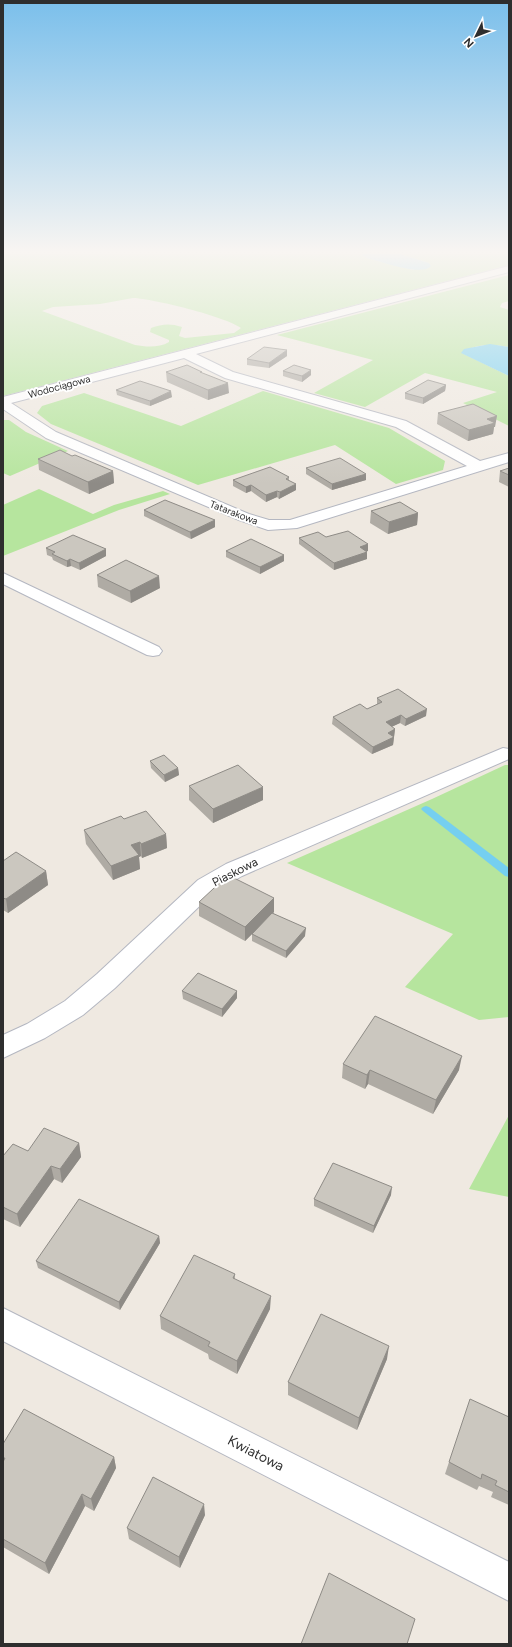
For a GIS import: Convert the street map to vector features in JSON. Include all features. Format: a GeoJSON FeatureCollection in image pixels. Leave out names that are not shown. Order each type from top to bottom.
{"type":"FeatureCollection","features":[{"type":"Feature","properties":{"kind":"street","name":"Wodociągowa"},"geometry":{"type":"LineString","coordinates":[[3,402],[270,331]]}},
{"type":"Feature","properties":{"kind":"street"},"geometry":{"type":"LineString","coordinates":[[184,353],[229,375],[401,424],[478,466]]}},
{"type":"Feature","properties":{"kind":"street","name":"Tatarakowa"},"geometry":{"type":"LineString","coordinates":[[3,402],[51,435],[244,518],[268,525],[291,525],[509,457]]}},
{"type":"Feature","properties":{"kind":"street"},"geometry":{"type":"LineString","coordinates":[[3,578],[153,651]]}},
{"type":"Feature","properties":{"kind":"street","name":"Piaskowa"},"geometry":{"type":"LineString","coordinates":[[3,1047],[36,1031],[74,1008],[106,981],[206,886],[228,873],[503,754]]}},
{"type":"Feature","properties":{"kind":"street","name":"Kwiatowa"},"geometry":{"type":"LineString","coordinates":[[3,1324],[509,1582]]}},
{"type":"Feature","properties":{"kind":"green space"},"geometry":{"type":"Polygon","coordinates":[[[3,331],[96,331],[135,345],[157,346],[169,342],[169,340],[150,331],[181,331],[179,336],[185,338],[234,333],[237,331],[255,331],[3,396],[3,331]]]}},
{"type":"Feature","properties":{"kind":"green space"},"geometry":{"type":"Polygon","coordinates":[[[293,331],[509,331],[509,347],[484,345],[473,347],[462,353],[509,376],[509,426],[463,403],[497,392],[425,373],[365,407],[314,393],[373,360],[277,335],[293,331]]]}},
{"type":"Feature","properties":{"kind":"green space"},"geometry":{"type":"Polygon","coordinates":[[[263,391],[389,428],[445,461],[443,470],[396,484],[335,445],[198,485],[51,424],[37,413],[42,406],[84,393],[181,426],[263,391]]]}},
{"type":"Feature","properties":{"kind":"green space"},"geometry":{"type":"Polygon","coordinates":[[[3,420],[9,420],[26,432],[68,451],[10,476],[3,473],[3,420]]]}},
{"type":"Feature","properties":{"kind":"green space"},"geometry":{"type":"Polygon","coordinates":[[[39,489],[93,514],[114,505],[163,491],[170,494],[119,510],[3,556],[3,505],[39,489]]]}},
{"type":"Feature","properties":{"kind":"green space"},"geometry":{"type":"Polygon","coordinates":[[[505,765],[509,765],[509,1017],[479,1020],[405,987],[453,934],[287,863],[505,765]]]}},
{"type":"Feature","properties":{"kind":"green space"},"geometry":{"type":"Polygon","coordinates":[[[509,1115],[509,1197],[469,1189],[509,1115]]]}},
{"type":"Feature","properties":{"kind":"water"},"geometry":{"type":"Polygon","coordinates":[[[490,344],[509,347],[509,376],[461,353],[464,349],[490,344]]]}},
{"type":"Feature","properties":{"kind":"building"},"geometry":{"type":"Polygon","coordinates":[[[264,347],[287,350],[269,363],[247,359],[264,347]]]}},
{"type":"Feature","properties":{"kind":"building"},"geometry":{"type":"Polygon","coordinates":[[[187,365],[228,383],[208,390],[166,372],[187,365]]]}},
{"type":"Feature","properties":{"kind":"building"},"geometry":{"type":"Polygon","coordinates":[[[294,365],[311,370],[302,376],[283,371],[294,365]]]}},
{"type":"Feature","properties":{"kind":"building"},"geometry":{"type":"Polygon","coordinates":[[[428,380],[446,385],[423,398],[405,393],[428,380]]]}},
{"type":"Feature","properties":{"kind":"building"},"geometry":{"type":"Polygon","coordinates":[[[140,381],[171,391],[150,401],[116,390],[140,381]]]}},
{"type":"Feature","properties":{"kind":"building"},"geometry":{"type":"Polygon","coordinates":[[[473,404],[497,416],[487,419],[495,423],[469,430],[438,413],[473,404]]]}},
{"type":"Feature","properties":{"kind":"building"},"geometry":{"type":"Polygon","coordinates":[[[60,450],[113,471],[88,482],[38,459],[60,450]]]}},
{"type":"Feature","properties":{"kind":"building"},"geometry":{"type":"Polygon","coordinates":[[[340,458],[366,474],[332,484],[306,468],[340,458]]]}},
{"type":"Feature","properties":{"kind":"building"},"geometry":{"type":"Polygon","coordinates":[[[270,467],[289,477],[286,479],[296,484],[280,492],[277,491],[266,495],[251,485],[246,487],[233,480],[270,467]]]}},
{"type":"Feature","properties":{"kind":"building"},"geometry":{"type":"Polygon","coordinates":[[[509,468],[509,475],[500,471],[509,468]]]}},
{"type":"Feature","properties":{"kind":"building"},"geometry":{"type":"Polygon","coordinates":[[[165,500],[215,520],[190,532],[144,510],[165,500]]]}},
{"type":"Feature","properties":{"kind":"building"},"geometry":{"type":"Polygon","coordinates":[[[400,502],[418,513],[389,522],[371,511],[400,502]]]}},
{"type":"Feature","properties":{"kind":"building"},"geometry":{"type":"Polygon","coordinates":[[[348,531],[368,544],[360,547],[367,552],[334,563],[299,538],[318,532],[326,537],[348,531]]]}},
{"type":"Feature","properties":{"kind":"building"},"geometry":{"type":"Polygon","coordinates":[[[73,535],[106,549],[79,563],[70,559],[67,561],[52,554],[55,552],[46,548],[73,535]]]}},
{"type":"Feature","properties":{"kind":"building"},"geometry":{"type":"Polygon","coordinates":[[[251,539],[284,555],[260,567],[226,551],[251,539]]]}},
{"type":"Feature","properties":{"kind":"building"},"geometry":{"type":"Polygon","coordinates":[[[126,560],[159,576],[130,591],[97,575],[126,560]]]}},
{"type":"Feature","properties":{"kind":"building"},"geometry":{"type":"Polygon","coordinates":[[[398,689],[427,709],[406,719],[401,715],[386,722],[395,729],[388,733],[394,737],[373,747],[333,717],[360,704],[367,709],[382,702],[377,698],[398,689]]]}},
{"type":"Feature","properties":{"kind":"building"},"geometry":{"type":"Polygon","coordinates":[[[164,755],[178,768],[164,775],[150,761],[164,755]]]}},
{"type":"Feature","properties":{"kind":"building"},"geometry":{"type":"Polygon","coordinates":[[[238,765],[263,787],[213,809],[189,786],[238,765]]]}},
{"type":"Feature","properties":{"kind":"building"},"geometry":{"type":"Polygon","coordinates":[[[146,811],[166,834],[141,844],[140,842],[131,845],[139,855],[111,866],[84,830],[121,816],[124,819],[146,811]]]}},
{"type":"Feature","properties":{"kind":"building"},"geometry":{"type":"Polygon","coordinates":[[[16,852],[46,871],[6,899],[3,898],[3,861],[16,852]]]}},
{"type":"Feature","properties":{"kind":"building"},"geometry":{"type":"Polygon","coordinates":[[[228,875],[274,898],[245,927],[199,902],[228,875]]]}},
{"type":"Feature","properties":{"kind":"building"},"geometry":{"type":"Polygon","coordinates":[[[272,913],[306,928],[286,951],[252,934],[272,913]]]}},
{"type":"Feature","properties":{"kind":"building"},"geometry":{"type":"Polygon","coordinates":[[[198,973],[237,991],[222,1009],[182,991],[198,973]]]}},
{"type":"Feature","properties":{"kind":"building"},"geometry":{"type":"Polygon","coordinates":[[[375,1016],[462,1056],[436,1100],[370,1070],[367,1075],[343,1064],[375,1016]]]}},
{"type":"Feature","properties":{"kind":"building"},"geometry":{"type":"Polygon","coordinates":[[[44,1128],[79,1143],[60,1169],[51,1166],[17,1214],[3,1207],[3,1156],[13,1144],[28,1151],[44,1128]]]}},
{"type":"Feature","properties":{"kind":"building"},"geometry":{"type":"Polygon","coordinates":[[[333,1163],[392,1187],[374,1226],[314,1199],[333,1163]]]}},
{"type":"Feature","properties":{"kind":"building"},"geometry":{"type":"Polygon","coordinates":[[[79,1199],[159,1236],[119,1302],[36,1261],[79,1199]]]}},
{"type":"Feature","properties":{"kind":"building"},"geometry":{"type":"Polygon","coordinates":[[[194,1255],[235,1274],[233,1278],[271,1296],[237,1361],[208,1346],[210,1342],[160,1316],[194,1255]]]}},
{"type":"Feature","properties":{"kind":"building"},"geometry":{"type":"Polygon","coordinates":[[[321,1314],[389,1346],[359,1418],[288,1382],[321,1314]]]}},
{"type":"Feature","properties":{"kind":"building"},"geometry":{"type":"Polygon","coordinates":[[[470,1399],[509,1417],[509,1492],[495,1485],[497,1481],[482,1474],[481,1479],[449,1462],[470,1399]]]}},
{"type":"Feature","properties":{"kind":"building"},"geometry":{"type":"Polygon","coordinates":[[[24,1409],[114,1457],[91,1499],[82,1494],[45,1563],[3,1539],[3,1462],[5,1458],[3,1458],[3,1444],[24,1409]]]}},
{"type":"Feature","properties":{"kind":"building"},"geometry":{"type":"Polygon","coordinates":[[[153,1477],[204,1504],[179,1557],[127,1528],[153,1477]]]}},
{"type":"Feature","properties":{"kind":"building"},"geometry":{"type":"Polygon","coordinates":[[[329,1573],[415,1619],[407,1644],[301,1644],[329,1573]]]}},
{"type":"Feature","properties":{"kind":"waterway"},"geometry":{"type":"LineString","coordinates":[[426,809],[509,873]]}}]}
